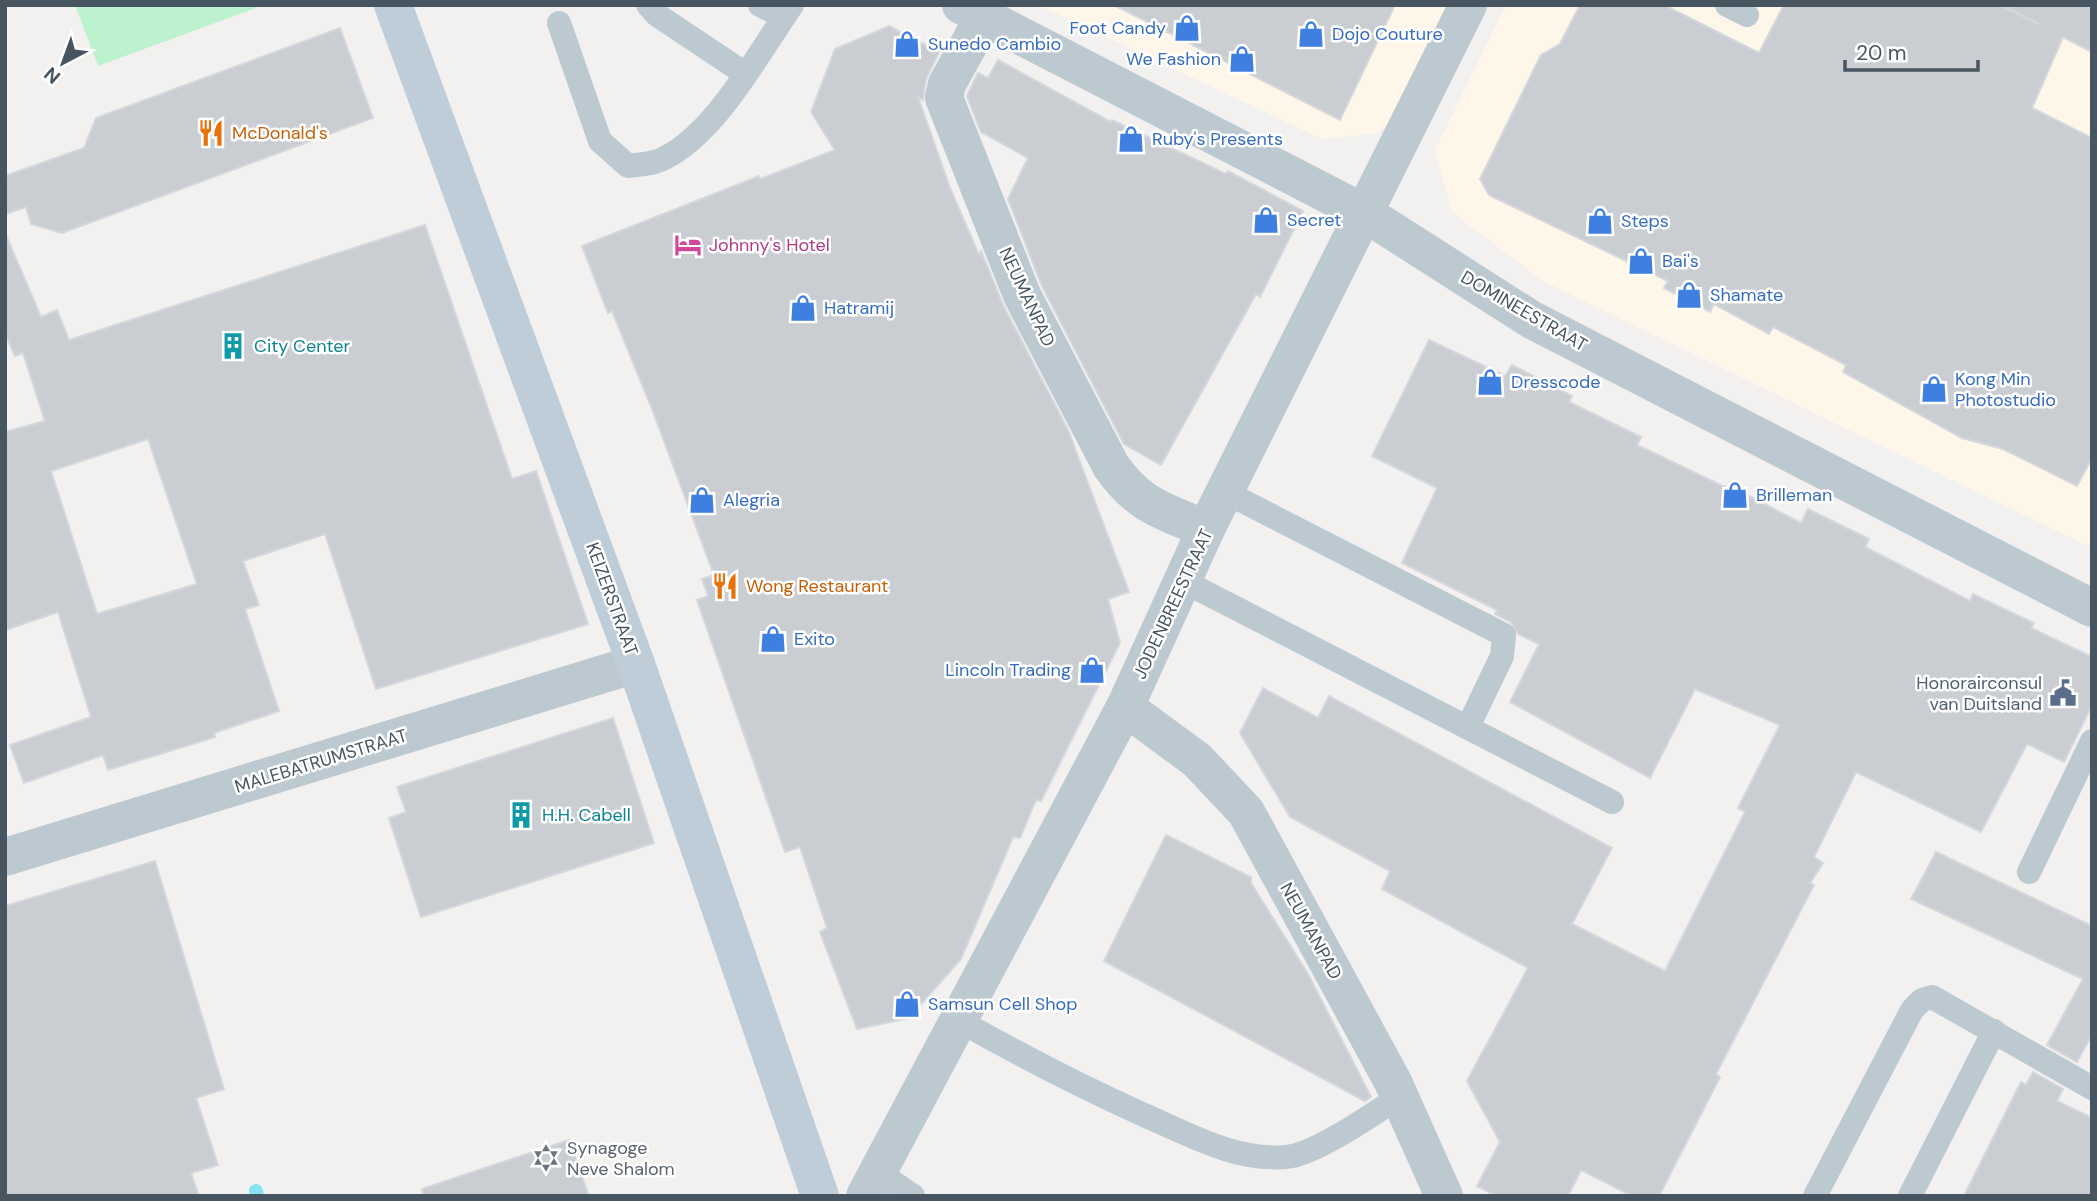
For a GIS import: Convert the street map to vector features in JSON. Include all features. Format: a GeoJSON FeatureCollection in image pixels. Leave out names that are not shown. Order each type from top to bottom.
{"type":"FeatureCollection","features":[{"type":"Feature","properties":{"kind":"main road","name":"KEIZERSTRAAT"},"geometry":{"type":"LineString","coordinates":[[393,5],[636,664],[820,1196]]}},
{"type":"Feature","properties":{"kind":"street","name":"JODENBREESTRAAT"},"geometry":{"type":"LineString","coordinates":[[872,1184],[1125,707],[1206,529],[1366,215],[1468,5]]}},
{"type":"Feature","properties":{"kind":"street","name":"DOMINEESTRAAT"},"geometry":{"type":"LineString","coordinates":[[972,11],[1366,215],[1532,320],[2092,608]]}},
{"type":"Feature","properties":{"kind":"street","name":"NEUMANPAD"},"geometry":{"type":"LineString","coordinates":[[972,11],[944,99],[1022,295],[1111,466],[1127,488],[1148,505],[1206,529]]}},
{"type":"Feature","properties":{"kind":"street","name":"MALEBATRUMSTRAAT"},"geometry":{"type":"LineString","coordinates":[[5,857],[636,664]]}},
{"type":"Feature","properties":{"kind":"street","name":"NEUMANPAD"},"geometry":{"type":"LineString","coordinates":[[1125,707],[1197,760],[1246,812],[1399,1097],[1444,1196]]}},
{"type":"Feature","properties":{"kind":"lane"},"geometry":{"type":"LineString","coordinates":[[648,5],[657,15],[744,73]]}},
{"type":"Feature","properties":{"kind":"lane"},"geometry":{"type":"LineString","coordinates":[[559,23],[600,141],[628,166],[656,161],[691,141],[711,122],[788,11],[760,5]]}},
{"type":"Feature","properties":{"kind":"lane"},"geometry":{"type":"LineString","coordinates":[[1225,492],[1504,635],[1502,656],[1468,727]]}},
{"type":"Feature","properties":{"kind":"lane"},"geometry":{"type":"LineString","coordinates":[[1183,581],[1612,802]]}},
{"type":"Feature","properties":{"kind":"lane"},"geometry":{"type":"LineString","coordinates":[[2029,872],[2092,741]]}},
{"type":"Feature","properties":{"kind":"lane"},"geometry":{"type":"LineString","coordinates":[[1815,1196],[1912,1010],[1922,1000],[1932,997],[2092,1088]]}},
{"type":"Feature","properties":{"kind":"lane"},"geometry":{"type":"LineString","coordinates":[[958,1020],[1053,1074],[1209,1144],[1247,1156],[1289,1157],[1328,1141],[1399,1097]]}},
{"type":"Feature","properties":{"kind":"lane"},"geometry":{"type":"LineString","coordinates":[[1910,1196],[1994,1031]]}},
{"type":"Feature","properties":{"kind":"lane"},"geometry":{"type":"LineString","coordinates":[[872,1184],[913,1196]]}},
{"type":"Feature","properties":{"kind":"shaded area"},"geometry":{"type":"Polygon","coordinates":[[[1039,5],[1453,5],[1397,118],[1377,133],[1322,139],[1039,5]]]}},
{"type":"Feature","properties":{"kind":"shaded area"},"geometry":{"type":"Polygon","coordinates":[[[1506,5],[2092,5],[2092,548],[1543,281],[1452,212],[1435,150],[1506,5]]]}},
{"type":"Feature","properties":{"kind":"green space"},"geometry":{"type":"Polygon","coordinates":[[[75,5],[264,5],[98,66],[75,5]]]}},
{"type":"Feature","properties":{"kind":"building","name":"Dojo Couture"},"geometry":{"type":"Polygon","coordinates":[[[1114,5],[1395,5],[1340,120],[1114,5]]]}},
{"type":"Feature","properties":{"kind":"building"},"geometry":{"type":"Polygon","coordinates":[[[1580,5],[1664,5],[1759,53],[1784,5],[2000,5],[2039,24],[2003,5],[2092,5],[2092,52],[2063,37],[2032,108],[2092,138],[2092,458],[2077,486],[2003,449],[1962,438],[1843,372],[1846,365],[1773,327],[1769,334],[1714,304],[1710,312],[1664,288],[1668,281],[1489,195],[1480,179],[1541,55],[1560,44],[1580,5]]]}},
{"type":"Feature","properties":{"kind":"building"},"geometry":{"type":"Polygon","coordinates":[[[889,26],[939,52],[926,79],[923,100],[918,97],[950,188],[979,255],[981,251],[1003,305],[1068,430],[1129,592],[1108,599],[1120,643],[1041,801],[1036,800],[1020,838],[1013,837],[961,959],[909,1018],[857,1029],[820,932],[827,928],[800,847],[785,852],[697,600],[708,596],[702,579],[714,575],[652,409],[612,311],[608,313],[582,246],[759,176],[760,179],[835,150],[811,112],[835,49],[889,26]]]}},
{"type":"Feature","properties":{"kind":"building","name":"McDonald's"},"geometry":{"type":"Polygon","coordinates":[[[340,28],[373,118],[62,233],[31,224],[26,207],[5,214],[5,176],[84,148],[96,118],[340,28]]]}},
{"type":"Feature","properties":{"kind":"building"},"geometry":{"type":"Polygon","coordinates":[[[998,60],[1111,122],[1112,120],[1226,174],[1228,171],[1303,211],[1260,297],[1256,294],[1161,465],[1124,444],[1042,286],[1008,199],[1028,158],[981,132],[967,96],[978,73],[988,78],[998,60]]]}},
{"type":"Feature","properties":{"kind":"building"},"geometry":{"type":"Polygon","coordinates":[[[425,225],[512,479],[536,471],[588,624],[376,689],[325,534],[243,561],[259,605],[245,609],[279,711],[214,733],[215,737],[108,770],[103,755],[24,783],[10,745],[91,717],[58,612],[5,630],[5,432],[45,421],[23,353],[15,356],[5,333],[5,233],[41,317],[57,310],[69,340],[425,225]],[[148,439],[51,471],[97,614],[197,584],[148,439]]]}},
{"type":"Feature","properties":{"kind":"building"},"geometry":{"type":"Polygon","coordinates":[[[1429,340],[1505,376],[1512,365],[1572,396],[1569,402],[1641,437],[1637,445],[1729,489],[1730,486],[1801,523],[1808,509],[1869,539],[1865,547],[1970,601],[1973,594],[2034,623],[2031,628],[2092,657],[2092,705],[2064,762],[2027,744],[1981,832],[1856,772],[1814,857],[1823,863],[1810,883],[1814,885],[1716,1074],[1720,1077],[1659,1196],[1632,1196],[1581,1170],[1568,1196],[1496,1196],[1477,1186],[1500,1142],[1467,1081],[1528,968],[1382,889],[1390,871],[1290,817],[1240,733],[1263,688],[1318,718],[1329,696],[1612,848],[1572,924],[1665,971],[1745,812],[1738,808],[1780,725],[1695,689],[1650,778],[1510,702],[1539,644],[1518,634],[1511,622],[1495,614],[1497,610],[1402,563],[1437,488],[1372,456],[1429,340]]]}},
{"type":"Feature","properties":{"kind":"building","name":"H.H. Cabell"},"geometry":{"type":"Polygon","coordinates":[[[613,718],[654,843],[421,917],[389,818],[406,812],[397,787],[613,718]]]}},
{"type":"Feature","properties":{"kind":"building"},"geometry":{"type":"Polygon","coordinates":[[[1166,835],[1251,877],[1251,883],[1308,974],[1371,1097],[1365,1101],[1104,961],[1166,835]]]}},
{"type":"Feature","properties":{"kind":"building"},"geometry":{"type":"Polygon","coordinates":[[[1936,852],[2092,926],[2092,1035],[2077,1062],[2047,1045],[2083,979],[1911,899],[1936,852]]]}},
{"type":"Feature","properties":{"kind":"building"},"geometry":{"type":"Polygon","coordinates":[[[155,861],[224,1089],[196,1098],[218,1165],[191,1173],[199,1196],[5,1196],[5,906],[155,861]]]}},
{"type":"Feature","properties":{"kind":"building"},"geometry":{"type":"Polygon","coordinates":[[[2033,1072],[2063,1089],[2057,1101],[2092,1118],[2092,1196],[1964,1196],[2021,1082],[2026,1085],[2033,1072]]]}},
{"type":"Feature","properties":{"kind":"building","name":"Synagoge Neve Shalom"},"geometry":{"type":"Polygon","coordinates":[[[569,1140],[589,1196],[423,1196],[422,1189],[569,1140]]]}},
{"type":"Feature","properties":{"kind":"waterway"},"geometry":{"type":"LineString","coordinates":[[256,1191],[257,1196]]}},
{"type":"Feature","properties":{"kind":"place","name":"Foot Candy"},"geometry":{"type":"Point","coordinates":[1187,28]}},
{"type":"Feature","properties":{"kind":"place","name":"Dojo Couture"},"geometry":{"type":"Point","coordinates":[1311,34]}},
{"type":"Feature","properties":{"kind":"place","name":"Sunedo Cambio"},"geometry":{"type":"Point","coordinates":[907,44]}},
{"type":"Feature","properties":{"kind":"place","name":"We Fashion"},"geometry":{"type":"Point","coordinates":[1242,59]}},
{"type":"Feature","properties":{"kind":"place","name":"McDonald's"},"geometry":{"type":"Point","coordinates":[211,133]}},
{"type":"Feature","properties":{"kind":"place","name":"Ruby's Presents"},"geometry":{"type":"Point","coordinates":[1131,139]}},
{"type":"Feature","properties":{"kind":"place","name":"Secret"},"geometry":{"type":"Point","coordinates":[1266,220]}},
{"type":"Feature","properties":{"kind":"place","name":"Steps"},"geometry":{"type":"Point","coordinates":[1600,221]}},
{"type":"Feature","properties":{"kind":"place","name":"Johnny's Hotel"},"geometry":{"type":"Point","coordinates":[688,245]}},
{"type":"Feature","properties":{"kind":"place","name":"Bai's"},"geometry":{"type":"Point","coordinates":[1641,261]}},
{"type":"Feature","properties":{"kind":"place","name":"Shamate"},"geometry":{"type":"Point","coordinates":[1689,295]}},
{"type":"Feature","properties":{"kind":"place","name":"Hatramij"},"geometry":{"type":"Point","coordinates":[803,308]}},
{"type":"Feature","properties":{"kind":"place","name":"City Center"},"geometry":{"type":"Point","coordinates":[233,346]}},
{"type":"Feature","properties":{"kind":"place","name":"Dresscode"},"geometry":{"type":"Point","coordinates":[1490,382]}},
{"type":"Feature","properties":{"kind":"place","name":"Kong Min Photostudio"},"geometry":{"type":"Point","coordinates":[1934,389]}},
{"type":"Feature","properties":{"kind":"place","name":"Brilleman"},"geometry":{"type":"Point","coordinates":[1735,495]}},
{"type":"Feature","properties":{"kind":"place","name":"Alegria"},"geometry":{"type":"Point","coordinates":[702,500]}},
{"type":"Feature","properties":{"kind":"place","name":"Wong Restaurant"},"geometry":{"type":"Point","coordinates":[725,586]}},
{"type":"Feature","properties":{"kind":"place","name":"Exito"},"geometry":{"type":"Point","coordinates":[773,639]}},
{"type":"Feature","properties":{"kind":"place","name":"Lincoln Trading"},"geometry":{"type":"Point","coordinates":[1092,670]}},
{"type":"Feature","properties":{"kind":"place","name":"Honorairconsul van Duitsland"},"geometry":{"type":"Point","coordinates":[2063,693]}},
{"type":"Feature","properties":{"kind":"place","name":"H.H. Cabell"},"geometry":{"type":"Point","coordinates":[521,815]}},
{"type":"Feature","properties":{"kind":"place","name":"Samsun Cell Shop"},"geometry":{"type":"Point","coordinates":[907,1004]}},
{"type":"Feature","properties":{"kind":"place","name":"Synagoge Neve Shalom"},"geometry":{"type":"Point","coordinates":[546,1158]}}]}
